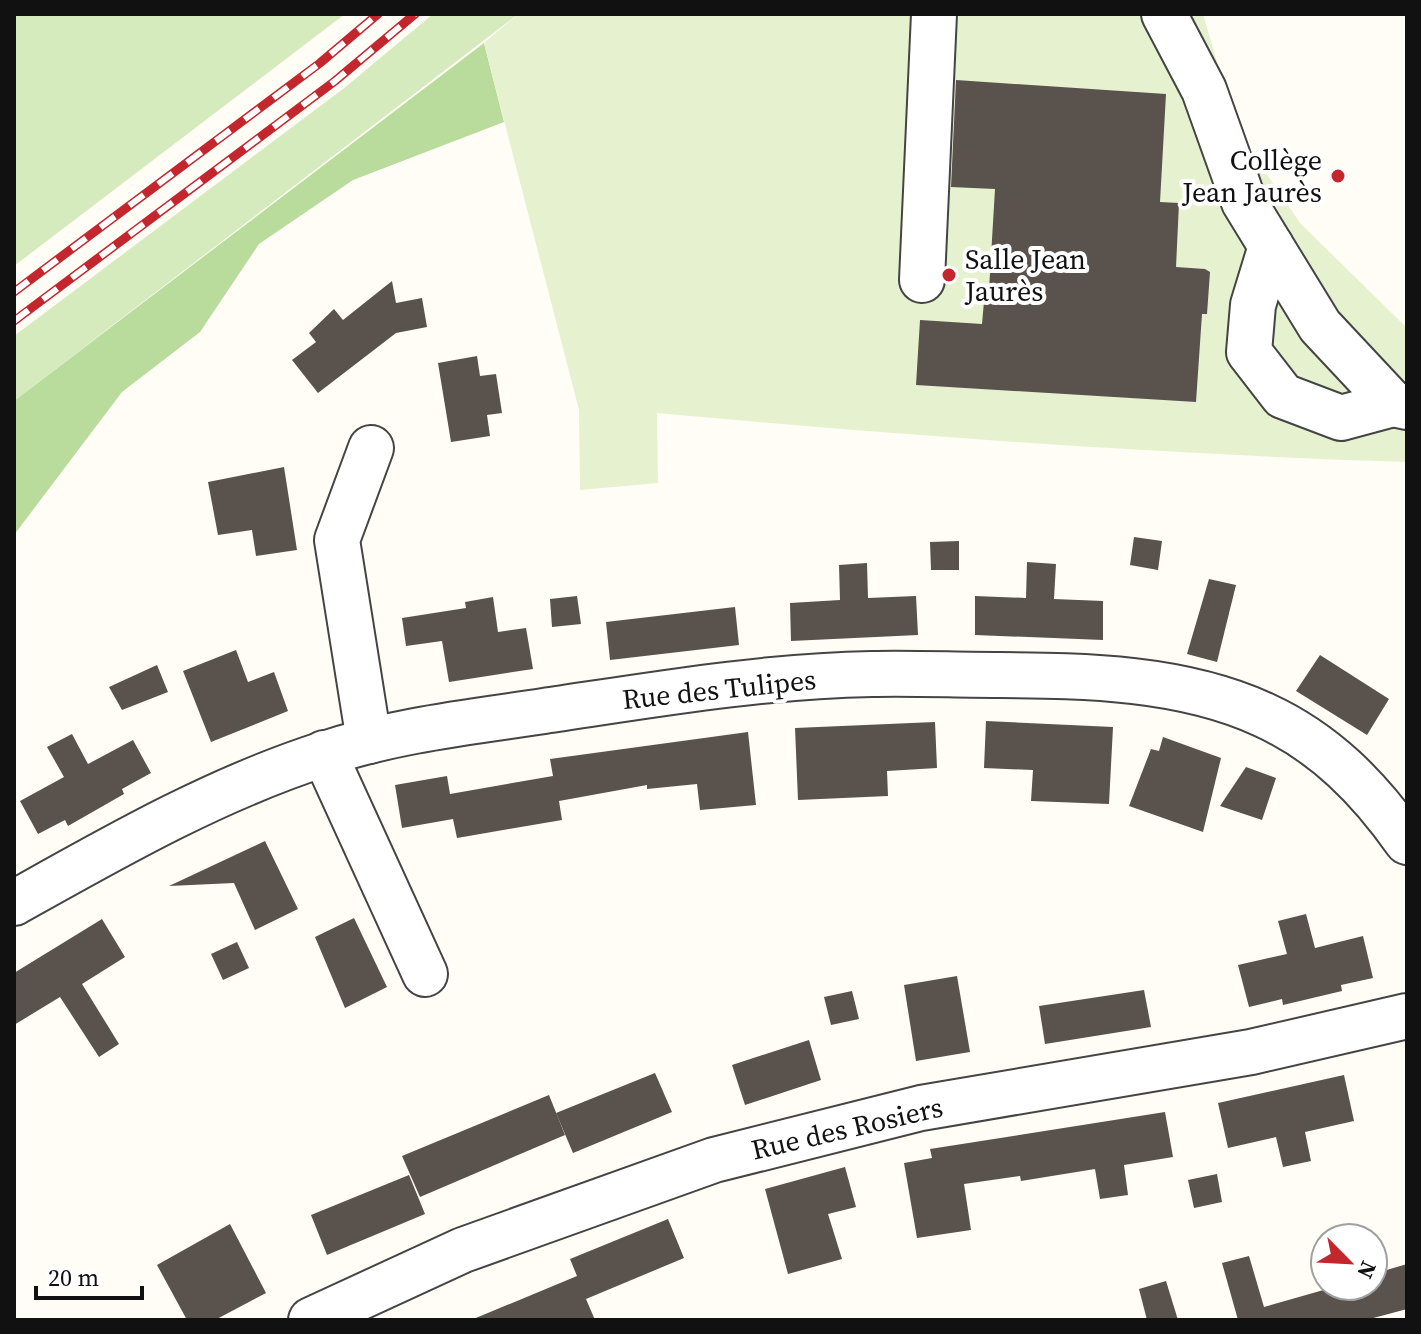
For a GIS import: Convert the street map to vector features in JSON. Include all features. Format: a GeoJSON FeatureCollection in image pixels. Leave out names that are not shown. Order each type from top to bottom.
{"type":"FeatureCollection","features":[{"type":"Feature","properties":{"kind":"street"},"geometry":{"type":"LineString","coordinates":[[922,280],[934,14]]}},
{"type":"Feature","properties":{"kind":"street"},"geometry":{"type":"LineString","coordinates":[[1164,14],[1204,90],[1244,202],[1320,326],[1400,406]]}},
{"type":"Feature","properties":{"kind":"street"},"geometry":{"type":"LineString","coordinates":[[1271,246],[1253,305],[1249,352],[1283,396],[1341,418],[1400,406]]}},
{"type":"Feature","properties":{"kind":"street"},"geometry":{"type":"LineString","coordinates":[[369,741],[337,540],[371,448]]}},
{"type":"Feature","properties":{"kind":"street","name":"Rue des Tulipes"},"geometry":{"type":"LineString","coordinates":[[14,903],[181,814],[324,753],[369,741],[607,702],[767,681],[870,674],[1069,676],[1150,683],[1262,714],[1310,740],[1400,814]]}},
{"type":"Feature","properties":{"kind":"street"},"geometry":{"type":"LineString","coordinates":[[324,753],[425,974]]}},
{"type":"Feature","properties":{"kind":"street","name":"Rue des Rosiers"},"geometry":{"type":"LineString","coordinates":[[311,1320],[463,1250],[714,1160],[921,1108],[1251,1052],[1407,1016]]}},
{"type":"Feature","properties":{"kind":"green space"},"geometry":{"type":"Polygon","coordinates":[[[14,14],[345,14],[14,266],[14,14]]]}},
{"type":"Feature","properties":{"kind":"green space"},"geometry":{"type":"Polygon","coordinates":[[[433,14],[518,14],[14,401],[14,336],[343,89],[433,14]]]}},
{"type":"Feature","properties":{"kind":"green space","name":"Salle Jean Jaurès"},"geometry":{"type":"Polygon","coordinates":[[[518,14],[1203,14],[1237,130],[1300,223],[1407,328],[1407,462],[1032,443],[657,413],[658,483],[580,490],[579,410],[484,43],[518,14]]]}},
{"type":"Feature","properties":{"kind":"green space"},"geometry":{"type":"Polygon","coordinates":[[[484,43],[504,122],[353,180],[259,244],[200,332],[122,392],[14,535],[14,401],[484,43]]]}},
{"type":"Feature","properties":{"kind":"building"},"geometry":{"type":"Polygon","coordinates":[[[956,80],[1166,94],[1160,202],[1179,203],[1176,267],[1210,272],[1207,314],[1202,314],[1196,402],[916,385],[920,320],[982,324],[985,290],[989,290],[995,189],[951,187],[956,80]]]}},
{"type":"Feature","properties":{"kind":"building"},"geometry":{"type":"Polygon","coordinates":[[[392,281],[396,303],[422,298],[427,327],[396,333],[318,393],[292,360],[316,342],[309,333],[334,309],[343,320],[392,281]]]}},
{"type":"Feature","properties":{"kind":"building"},"geometry":{"type":"Polygon","coordinates":[[[477,356],[480,376],[496,374],[502,413],[487,415],[490,436],[451,442],[438,363],[477,356]]]}},
{"type":"Feature","properties":{"kind":"building"},"geometry":{"type":"Polygon","coordinates":[[[284,467],[297,550],[256,556],[252,530],[218,535],[208,482],[284,467]]]}},
{"type":"Feature","properties":{"kind":"building"},"geometry":{"type":"Polygon","coordinates":[[[1134,537],[1162,541],[1158,570],[1130,565],[1134,537]]]}},
{"type":"Feature","properties":{"kind":"building"},"geometry":{"type":"Polygon","coordinates":[[[959,541],[959,570],[931,570],[930,542],[959,541]]]}},
{"type":"Feature","properties":{"kind":"building"},"geometry":{"type":"Polygon","coordinates":[[[1027,562],[1056,564],[1054,599],[1103,601],[1103,640],[975,635],[975,596],[1026,598],[1027,562]]]}},
{"type":"Feature","properties":{"kind":"building"},"geometry":{"type":"Polygon","coordinates":[[[867,563],[868,598],[916,596],[918,635],[791,641],[790,603],[840,600],[839,565],[867,563]]]}},
{"type":"Feature","properties":{"kind":"building"},"geometry":{"type":"Polygon","coordinates":[[[1209,579],[1236,585],[1217,662],[1187,654],[1209,579]]]}},
{"type":"Feature","properties":{"kind":"building"},"geometry":{"type":"Polygon","coordinates":[[[577,596],[581,624],[552,627],[550,599],[577,596]]]}},
{"type":"Feature","properties":{"kind":"building"},"geometry":{"type":"Polygon","coordinates":[[[493,597],[498,632],[526,628],[533,669],[449,682],[442,641],[406,646],[402,618],[466,608],[465,602],[493,597]]]}},
{"type":"Feature","properties":{"kind":"building"},"geometry":{"type":"Polygon","coordinates":[[[735,607],[739,645],[610,660],[606,622],[735,607]]]}},
{"type":"Feature","properties":{"kind":"building"},"geometry":{"type":"Polygon","coordinates":[[[236,650],[248,682],[274,672],[288,711],[211,742],[183,671],[236,650]]]}},
{"type":"Feature","properties":{"kind":"building"},"geometry":{"type":"Polygon","coordinates":[[[1320,655],[1389,699],[1367,735],[1296,691],[1320,655]]]}},
{"type":"Feature","properties":{"kind":"building"},"geometry":{"type":"Polygon","coordinates":[[[157,665],[168,692],[122,710],[109,687],[157,665]]]}},
{"type":"Feature","properties":{"kind":"building"},"geometry":{"type":"Polygon","coordinates":[[[986,721],[1113,727],[1109,804],[1031,801],[1033,770],[984,768],[986,721]]]}},
{"type":"Feature","properties":{"kind":"building"},"geometry":{"type":"Polygon","coordinates":[[[935,722],[937,768],[887,771],[888,796],[798,800],[795,728],[935,722]]]}},
{"type":"Feature","properties":{"kind":"building"},"geometry":{"type":"Polygon","coordinates":[[[748,732],[756,805],[700,810],[697,784],[647,789],[647,785],[559,801],[562,820],[457,838],[453,819],[402,828],[395,785],[447,776],[450,794],[553,776],[550,759],[748,732]]]}},
{"type":"Feature","properties":{"kind":"building"},"geometry":{"type":"Polygon","coordinates":[[[72,734],[88,764],[133,740],[151,773],[122,789],[124,794],[68,826],[65,820],[38,834],[20,801],[64,777],[47,747],[72,734]]]}},
{"type":"Feature","properties":{"kind":"building"},"geometry":{"type":"Polygon","coordinates":[[[1163,737],[1221,758],[1203,832],[1129,806],[1151,749],[1159,751],[1163,737]]]}},
{"type":"Feature","properties":{"kind":"building"},"geometry":{"type":"Polygon","coordinates":[[[1246,767],[1276,778],[1262,820],[1220,806],[1246,767]]]}},
{"type":"Feature","properties":{"kind":"building"},"geometry":{"type":"Polygon","coordinates":[[[265,841],[298,909],[255,930],[234,883],[169,886],[265,841]]]}},
{"type":"Feature","properties":{"kind":"building"},"geometry":{"type":"Polygon","coordinates":[[[1306,914],[1315,948],[1363,936],[1373,978],[1341,985],[1342,991],[1283,1005],[1282,999],[1249,1007],[1238,965],[1287,954],[1278,921],[1306,914]]]}},
{"type":"Feature","properties":{"kind":"building"},"geometry":{"type":"Polygon","coordinates":[[[354,918],[387,987],[345,1008],[315,937],[354,918]]]}},
{"type":"Feature","properties":{"kind":"building"},"geometry":{"type":"Polygon","coordinates":[[[102,919],[125,957],[82,984],[119,1044],[99,1057],[60,997],[14,1025],[14,973],[102,919]]]}},
{"type":"Feature","properties":{"kind":"building"},"geometry":{"type":"Polygon","coordinates":[[[237,942],[249,968],[223,980],[211,954],[237,942]]]}},
{"type":"Feature","properties":{"kind":"building"},"geometry":{"type":"Polygon","coordinates":[[[957,976],[970,1052],[916,1061],[904,985],[957,976]]]}},
{"type":"Feature","properties":{"kind":"building"},"geometry":{"type":"Polygon","coordinates":[[[1144,990],[1151,1027],[1045,1044],[1039,1006],[1144,990]]]}},
{"type":"Feature","properties":{"kind":"building"},"geometry":{"type":"Polygon","coordinates":[[[852,991],[859,1019],[831,1025],[824,997],[852,991]]]}},
{"type":"Feature","properties":{"kind":"building"},"geometry":{"type":"Polygon","coordinates":[[[809,1040],[821,1080],[745,1105],[732,1065],[809,1040]]]}},
{"type":"Feature","properties":{"kind":"building"},"geometry":{"type":"Polygon","coordinates":[[[655,1073],[672,1112],[573,1153],[556,1113],[655,1073]]]}},
{"type":"Feature","properties":{"kind":"building"},"geometry":{"type":"Polygon","coordinates":[[[1344,1075],[1354,1121],[1305,1132],[1311,1161],[1283,1167],[1276,1137],[1228,1148],[1218,1103],[1344,1075]]]}},
{"type":"Feature","properties":{"kind":"building"},"geometry":{"type":"Polygon","coordinates":[[[549,1095],[565,1135],[420,1197],[402,1156],[549,1095]]]}},
{"type":"Feature","properties":{"kind":"building"},"geometry":{"type":"Polygon","coordinates":[[[1165,1112],[1173,1157],[1124,1165],[1128,1195],[1100,1199],[1095,1169],[1021,1181],[1020,1176],[964,1184],[971,1230],[917,1238],[904,1163],[932,1158],[930,1149],[1165,1112]]]}},
{"type":"Feature","properties":{"kind":"building"},"geometry":{"type":"Polygon","coordinates":[[[845,1167],[856,1207],[828,1214],[842,1259],[788,1274],[765,1189],[845,1167]]]}},
{"type":"Feature","properties":{"kind":"building"},"geometry":{"type":"Polygon","coordinates":[[[1217,1174],[1222,1202],[1194,1208],[1188,1180],[1217,1174]]]}},
{"type":"Feature","properties":{"kind":"building"},"geometry":{"type":"Polygon","coordinates":[[[409,1175],[425,1214],[327,1255],[311,1215],[409,1175]]]}},
{"type":"Feature","properties":{"kind":"building"},"geometry":{"type":"Polygon","coordinates":[[[668,1219],[684,1258],[586,1299],[595,1320],[471,1320],[577,1276],[570,1259],[668,1219]]]}},
{"type":"Feature","properties":{"kind":"building"},"geometry":{"type":"Polygon","coordinates":[[[230,1224],[266,1293],[215,1320],[187,1320],[157,1265],[230,1224]]]}},
{"type":"Feature","properties":{"kind":"building"},"geometry":{"type":"Polygon","coordinates":[[[1249,1256],[1264,1307],[1309,1294],[1309,1302],[1389,1302],[1389,1269],[1407,1264],[1407,1309],[1366,1320],[1238,1320],[1222,1263],[1249,1256]]]}},
{"type":"Feature","properties":{"kind":"building"},"geometry":{"type":"Polygon","coordinates":[[[1166,1281],[1178,1320],[1147,1320],[1139,1289],[1166,1281]]]}},
{"type":"Feature","properties":{"kind":"railway"},"geometry":{"type":"LineString","coordinates":[[14,292],[320,63],[378,14]]}},
{"type":"Feature","properties":{"kind":"railway"},"geometry":{"type":"LineString","coordinates":[[14,321],[335,81],[415,14]]}},
{"type":"Feature","properties":{"kind":"place","name":"Collège Jean Jaurès"},"geometry":{"type":"Point","coordinates":[1338,176]}},
{"type":"Feature","properties":{"kind":"place","name":"Salle Jean Jaurès"},"geometry":{"type":"Point","coordinates":[949,275]}}]}
